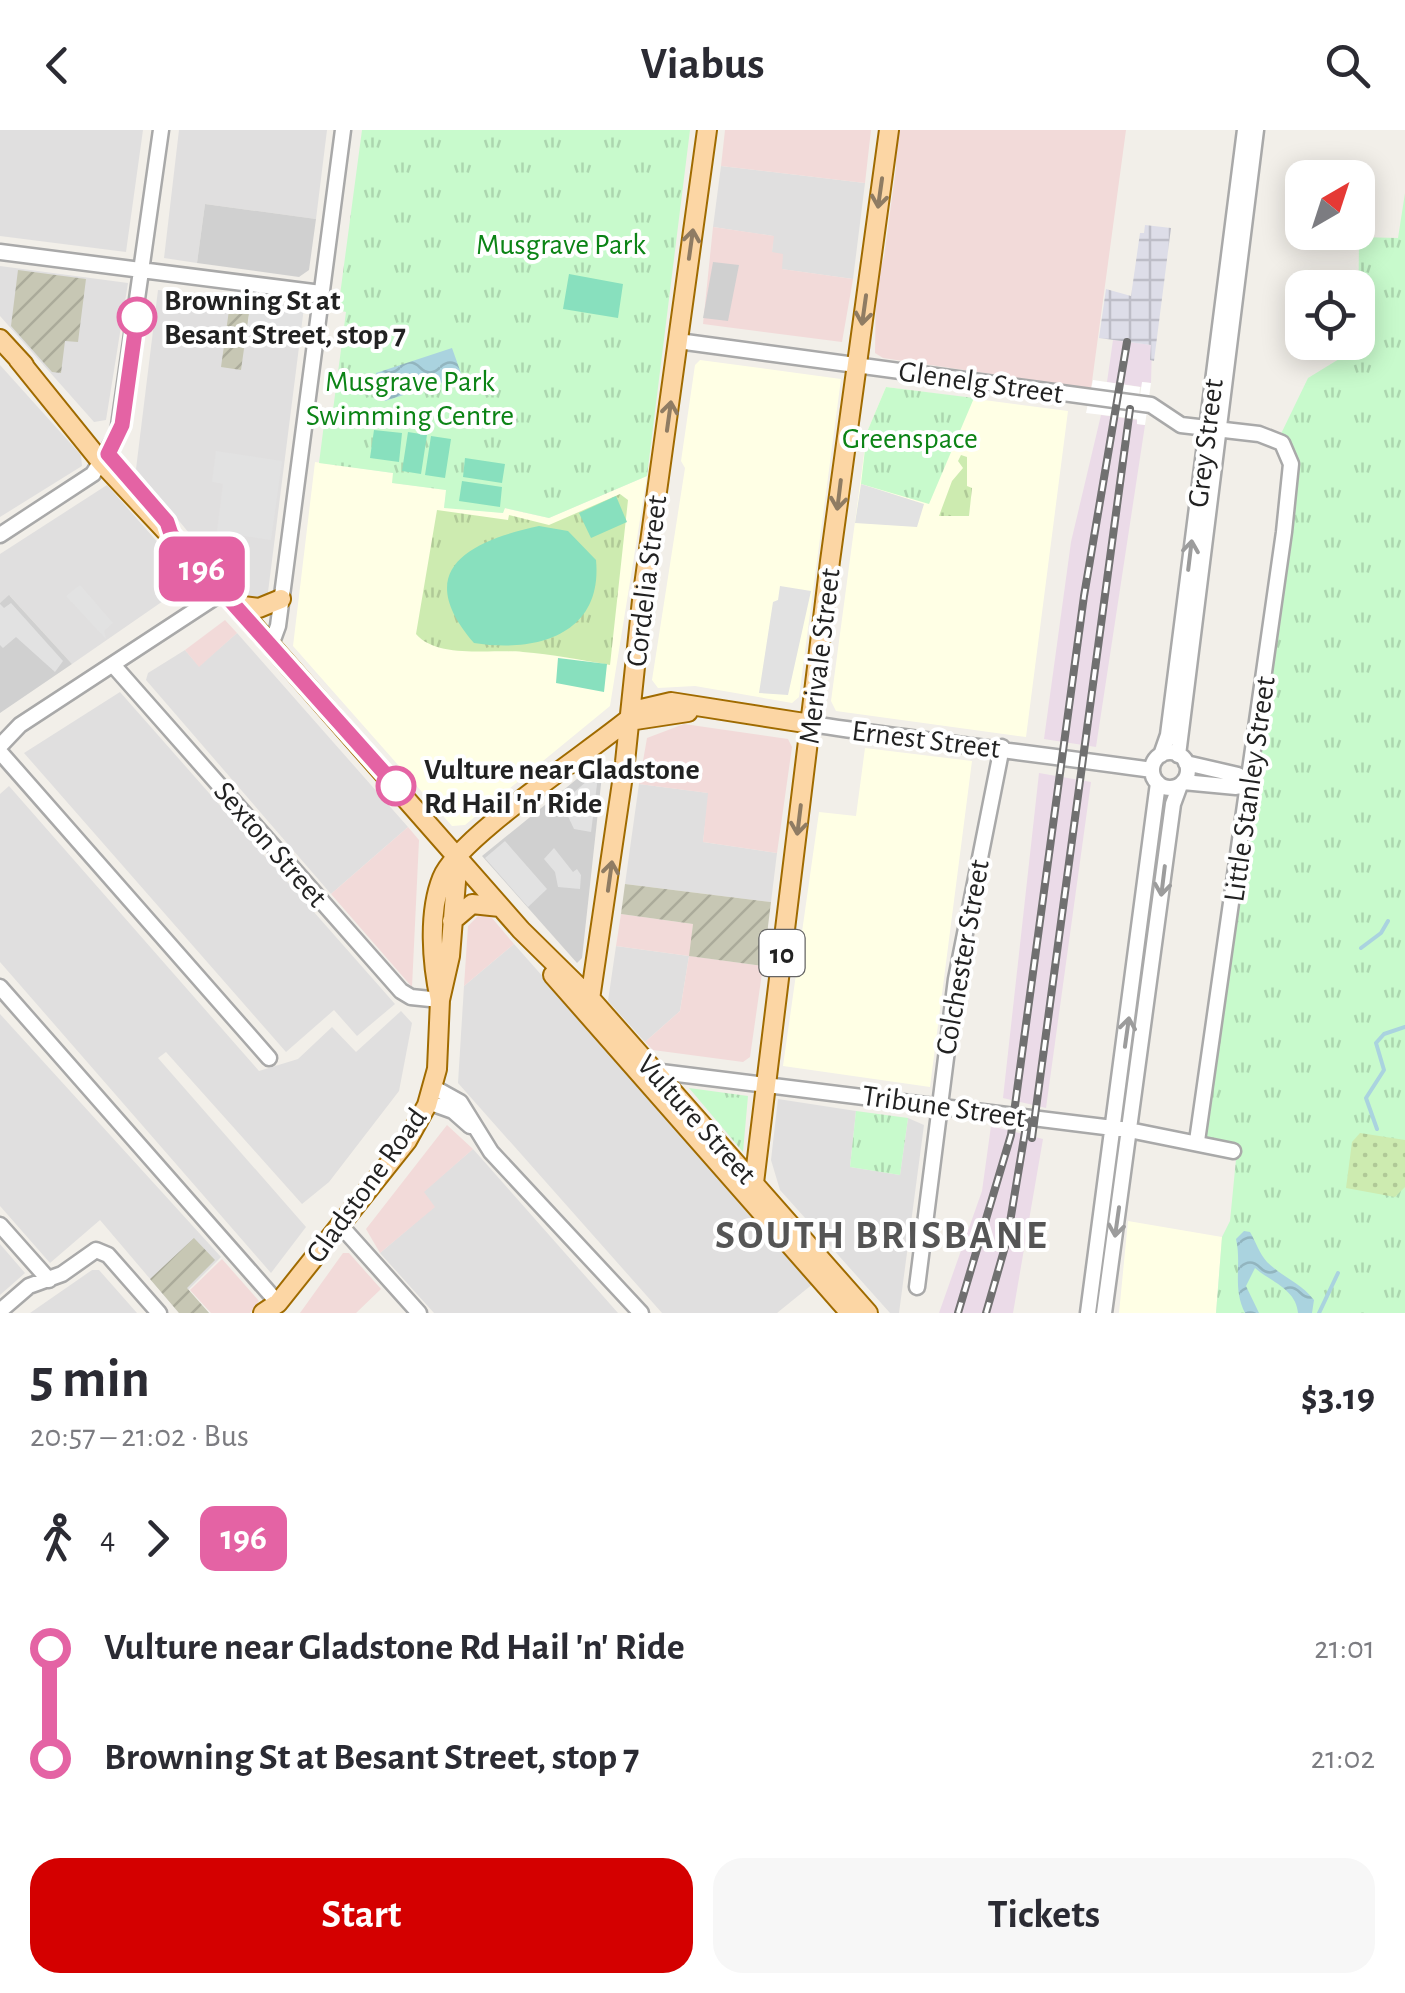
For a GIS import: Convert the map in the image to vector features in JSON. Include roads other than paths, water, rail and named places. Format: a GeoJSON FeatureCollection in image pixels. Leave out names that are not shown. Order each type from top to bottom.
{"type":"FeatureCollection","features":[{"type":"Feature","properties":{"kind":"main road","name":"Cordelia Street"},"geometry":{"type":"LineString","coordinates":[[589,997],[597,965],[707,130]]}},
{"type":"Feature","properties":{"kind":"main road","name":"Merivale Street"},"geometry":{"type":"LineString","coordinates":[[754,1183],[889,130]]}},
{"type":"Feature","properties":{"kind":"main road","name":"Vulture Street"},"geometry":{"type":"LineString","coordinates":[[0,339],[159,527],[171,534],[229,598],[500,908],[589,997],[868,1313]]}},
{"type":"Feature","properties":{"kind":"main road"},"geometry":{"type":"LineString","coordinates":[[229,598],[259,608],[281,598]]}},
{"type":"Feature","properties":{"kind":"main road","name":"Ernest Street"},"geometry":{"type":"LineString","coordinates":[[458,857],[629,721],[698,710],[811,724]]}},
{"type":"Feature","properties":{"kind":"main road","name":"Gladstone Road"},"geometry":{"type":"LineString","coordinates":[[272,1310],[415,1129],[431,1094],[458,857]]}},
{"type":"Feature","properties":{"kind":"main road","name":"Gladstone Road"},"geometry":{"type":"LineString","coordinates":[[440,1000],[434,961],[438,894],[444,874],[458,857]]}},
{"type":"Feature","properties":{"kind":"main road"},"geometry":{"type":"LineString","coordinates":[[452,921],[475,903],[500,908]]}},
{"type":"Feature","properties":{"kind":"main road","name":"Vulture Street"},"geometry":{"type":"LineString","coordinates":[[521,930],[600,1030],[850,1313]]}},
{"type":"Feature","properties":{"kind":"main road"},"geometry":{"type":"LineString","coordinates":[[562,972],[579,973],[597,965]]}},
{"type":"Feature","properties":{"kind":"main road"},"geometry":{"type":"LineString","coordinates":[[589,997],[589,1009],[600,1030]]}},
{"type":"Feature","properties":{"kind":"street"},"geometry":{"type":"LineString","coordinates":[[0,535],[81,482],[105,459],[122,425],[162,130]]}},
{"type":"Feature","properties":{"kind":"street"},"geometry":{"type":"LineString","coordinates":[[271,645],[281,598],[343,130]]}},
{"type":"Feature","properties":{"kind":"street","name":"Grey Street"},"geometry":{"type":"LineString","coordinates":[[1182,759],[1245,130]]}},
{"type":"Feature","properties":{"kind":"street","name":"Grey Street"},"geometry":{"type":"LineString","coordinates":[[1161,755],[1168,736],[1256,130]]}},
{"type":"Feature","properties":{"kind":"street"},"geometry":{"type":"LineString","coordinates":[[0,252],[321,293]]}},
{"type":"Feature","properties":{"kind":"street","name":"Glenelg Street"},"geometry":{"type":"LineString","coordinates":[[678,340],[1151,406],[1181,424],[1278,440]]}},
{"type":"Feature","properties":{"kind":"street","name":"Little Stanley Street"},"geometry":{"type":"LineString","coordinates":[[1197,1141],[1250,784],[1291,464],[1278,440]]}},
{"type":"Feature","properties":{"kind":"street"},"geometry":{"type":"LineString","coordinates":[[229,598],[20,726],[0,749],[269,1058]]}},
{"type":"Feature","properties":{"kind":"street","name":"Sexton Street"},"geometry":{"type":"LineString","coordinates":[[114,666],[398,988],[411,997],[440,1000]]}},
{"type":"Feature","properties":{"kind":"street","name":"Ernest Street"},"geometry":{"type":"LineString","coordinates":[[811,724],[874,736],[1002,748],[1155,777]]}},
{"type":"Feature","properties":{"kind":"street","name":"Colchester Street"},"geometry":{"type":"LineString","coordinates":[[918,1286],[956,978],[1002,748]]}},
{"type":"Feature","properties":{"kind":"street"},"geometry":{"type":"LineString","coordinates":[[1104,1313],[1155,777],[1161,755],[1238,776],[1250,784]]}},
{"type":"Feature","properties":{"kind":"street"},"geometry":{"type":"LineString","coordinates":[[1088,1313],[1172,804],[1188,774],[1182,759]]}},
{"type":"Feature","properties":{"kind":"street"},"geometry":{"type":"LineString","coordinates":[[1155,777],[1169,788],[1181,784],[1236,788],[1250,784]]}},
{"type":"Feature","properties":{"kind":"street"},"geometry":{"type":"LineString","coordinates":[[0,987],[272,1310]]}},
{"type":"Feature","properties":{"kind":"street","name":"Tribune Street"},"geometry":{"type":"LineString","coordinates":[[653,1071],[938,1104],[1121,1129],[1233,1150]]}},
{"type":"Feature","properties":{"kind":"street"},"geometry":{"type":"LineString","coordinates":[[431,1094],[460,1102],[481,1137],[641,1313]]}},
{"type":"Feature","properties":{"kind":"street"},"geometry":{"type":"LineString","coordinates":[[0,1225],[48,1280]]}},
{"type":"Feature","properties":{"kind":"street"},"geometry":{"type":"LineString","coordinates":[[340,1226],[419,1313]]}},
{"type":"Feature","properties":{"kind":"street"},"geometry":{"type":"LineString","coordinates":[[0,1311],[29,1286],[48,1280],[88,1252],[102,1251],[159,1313]]}},
{"type":"Feature","properties":{"kind":"water"},"geometry":{"type":"Polygon","coordinates":[[[452,348],[462,376],[385,401],[376,373],[452,348]]]}},
{"type":"Feature","properties":{"kind":"water"},"geometry":{"type":"Polygon","coordinates":[[[1244,1231],[1250,1232],[1267,1262],[1314,1300],[1312,1313],[1298,1313],[1288,1292],[1255,1268],[1246,1286],[1259,1313],[1245,1313],[1239,1294],[1236,1239],[1244,1231]]]}},
{"type":"Feature","properties":{"kind":"waterway"},"geometry":{"type":"LineString","coordinates":[[1361,948],[1381,933],[1388,921]]}},
{"type":"Feature","properties":{"kind":"waterway"},"geometry":{"type":"LineString","coordinates":[[1377,1129],[1366,1098],[1384,1070],[1376,1043],[1384,1034],[1405,1027]]}},
{"type":"Feature","properties":{"kind":"waterway"},"geometry":{"type":"LineString","coordinates":[[1319,1313],[1338,1273]]}},
{"type":"Feature","properties":{"kind":"railway"},"geometry":{"type":"LineString","coordinates":[[958,1313],[1011,1135],[1084,596],[1127,342]]}},
{"type":"Feature","properties":{"kind":"railway"},"geometry":{"type":"LineString","coordinates":[[1032,1138],[1130,409]]}},
{"type":"Feature","properties":{"kind":"railway"},"geometry":{"type":"LineString","coordinates":[[986,1313],[1007,1240],[1027,1120]]}},
{"type":"Feature","properties":{"kind":"place","name":"Browning St at Besant Street, stop 7"},"geometry":{"type":"Point","coordinates":[137,317]}},
{"type":"Feature","properties":{"kind":"place","name":"Vulture near Gladstone Rd Hail 'n' Ride"},"geometry":{"type":"Point","coordinates":[396,786]}},
{"type":"Feature","properties":{"kind":"district","name":"SOUTH BRISBANE"},"geometry":{"type":"Point","coordinates":[882,1234]}},
{"type":"Feature","properties":{"kind":"park label","name":"Musgrave Park"},"geometry":{"type":"Point","coordinates":[561,244]}},
{"type":"Feature","properties":{"kind":"park label","name":"Musgrave Park Swimming Centre"},"geometry":{"type":"Point","coordinates":[410,398]}},
{"type":"Feature","properties":{"kind":"park label","name":"Greenspace"},"geometry":{"type":"Point","coordinates":[910,438]}}]}
